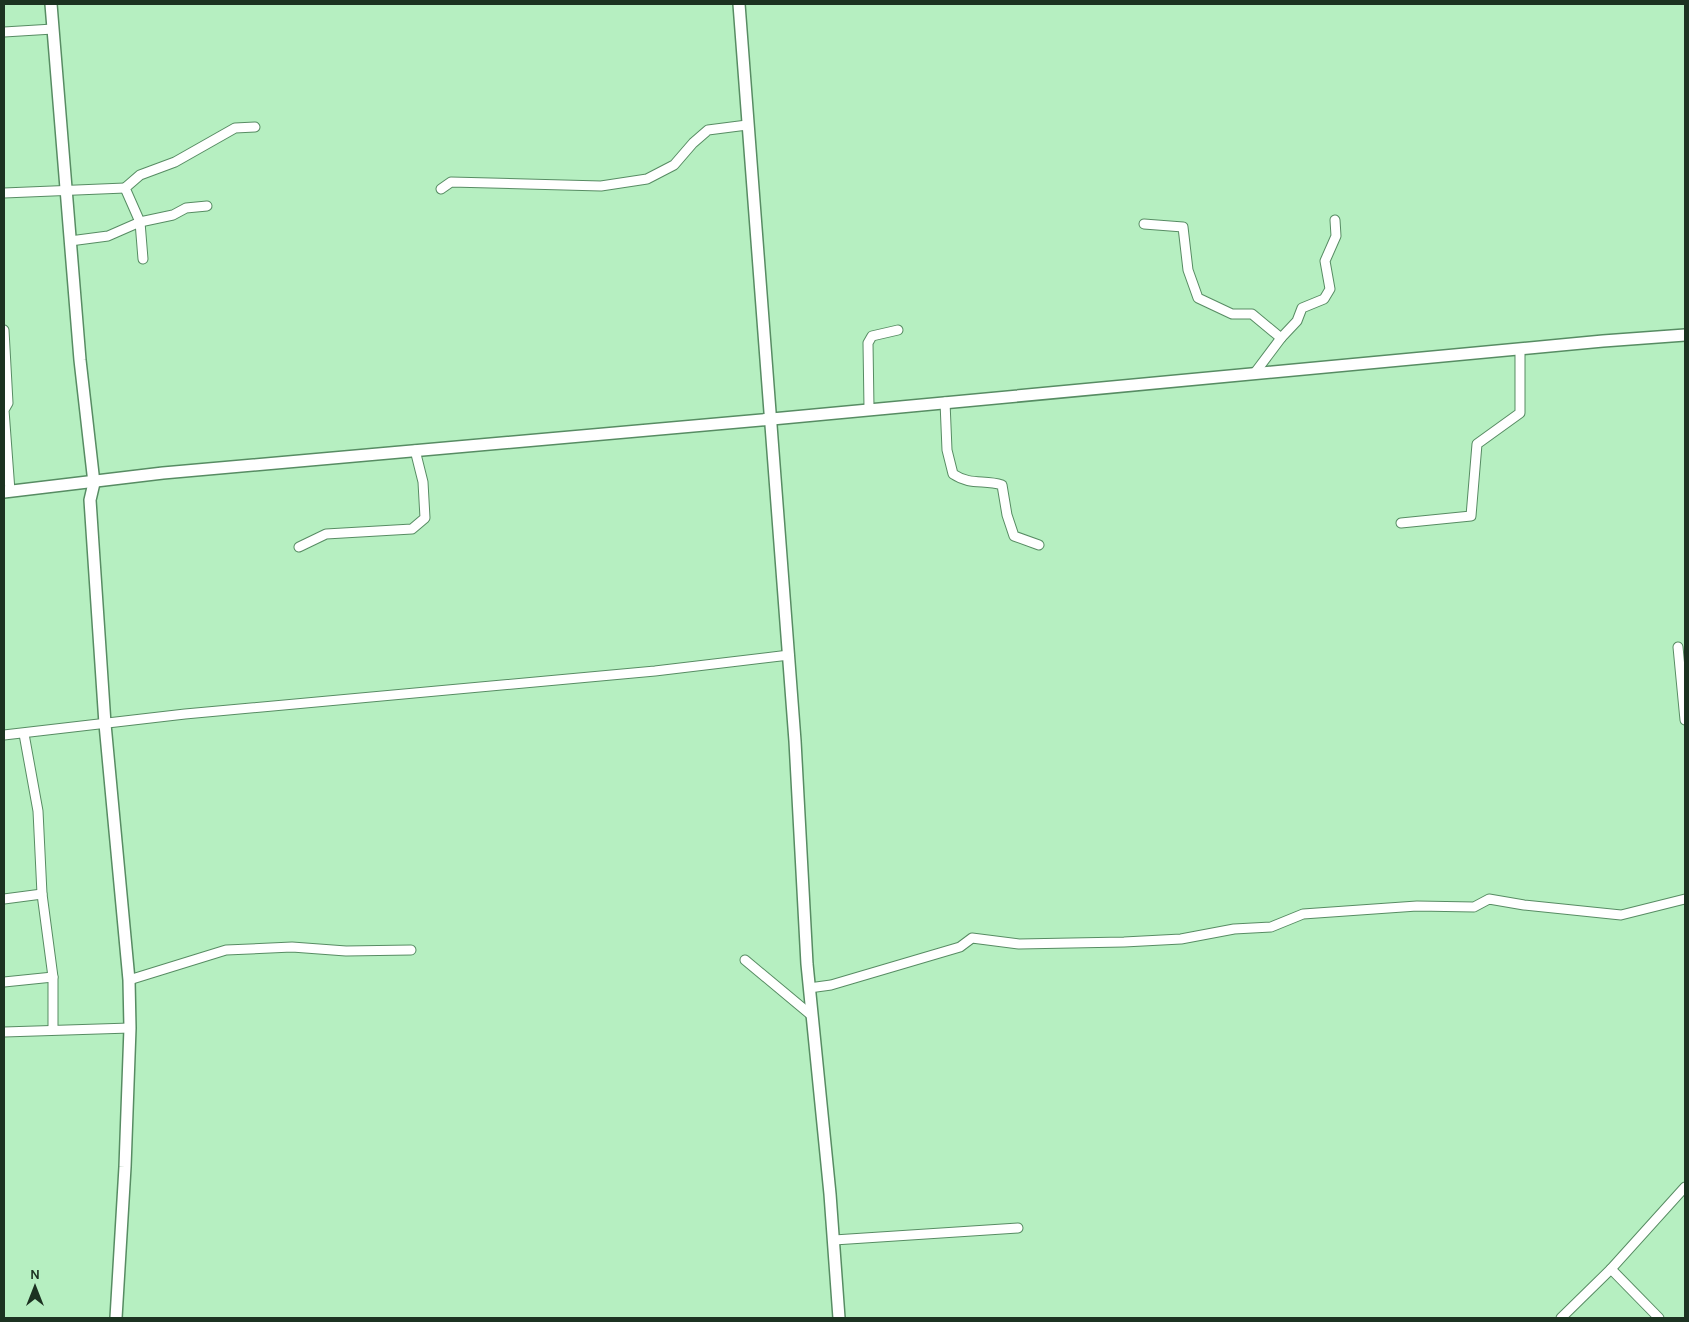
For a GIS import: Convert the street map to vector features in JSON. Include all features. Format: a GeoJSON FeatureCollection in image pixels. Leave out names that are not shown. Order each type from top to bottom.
{"type":"FeatureCollection","features":[{"type":"Feature","properties":{"kind":"street"},"geometry":{"type":"LineString","coordinates":[[51,4],[80,360],[94,482],[90,500],[105,724],[129,980],[130,1028],[126,1167],[116,1318]]}},
{"type":"Feature","properties":{"kind":"street"},"geometry":{"type":"LineString","coordinates":[[739,4],[747,125],[772,419],[775,499],[789,656],[811,1015],[834,1240],[839,1318]]}},
{"type":"Feature","properties":{"kind":"street"},"geometry":{"type":"LineString","coordinates":[[4,32],[53,29]]}},
{"type":"Feature","properties":{"kind":"street"},"geometry":{"type":"LineString","coordinates":[[441,189],[451,182],[601,186],[647,179],[674,165],[693,143],[708,130],[747,125]]}},
{"type":"Feature","properties":{"kind":"street"},"geometry":{"type":"LineString","coordinates":[[4,193],[65,192],[125,188],[140,175],[175,162],[235,128],[255,127]]}},
{"type":"Feature","properties":{"kind":"street"},"geometry":{"type":"LineString","coordinates":[[125,188],[140,222],[143,259]]}},
{"type":"Feature","properties":{"kind":"street"},"geometry":{"type":"LineString","coordinates":[[70,242],[108,236],[140,222],[173,215],[186,208],[207,206]]}},
{"type":"Feature","properties":{"kind":"street"},"geometry":{"type":"LineString","coordinates":[[1254,374],[1281,338],[1297,321],[1302,308],[1324,299],[1330,288],[1324,261],[1336,236],[1335,220]]}},
{"type":"Feature","properties":{"kind":"street"},"geometry":{"type":"LineString","coordinates":[[1144,224],[1183,227],[1188,270],[1198,298],[1232,314],[1252,314],[1281,338]]}},
{"type":"Feature","properties":{"kind":"street"},"geometry":{"type":"LineString","coordinates":[[4,330],[8,403],[4,410],[7,491],[173,472],[1685,335]]}},
{"type":"Feature","properties":{"kind":"street"},"geometry":{"type":"LineString","coordinates":[[869,408],[868,343],[872,336],[898,330]]}},
{"type":"Feature","properties":{"kind":"street"},"geometry":{"type":"LineString","coordinates":[[1401,523],[1471,516],[1477,444],[1520,413],[1520,349]]}},
{"type":"Feature","properties":{"kind":"street"},"geometry":{"type":"LineString","coordinates":[[945,402],[947,450],[953,474],[974,483],[993,482],[1002,485],[1006,515],[1014,536],[1039,545]]}},
{"type":"Feature","properties":{"kind":"street"},"geometry":{"type":"LineString","coordinates":[[299,546],[326,534],[412,529],[425,518],[422,482],[415,450]]}},
{"type":"Feature","properties":{"kind":"street"},"geometry":{"type":"LineString","coordinates":[[1678,647],[1685,720]]}},
{"type":"Feature","properties":{"kind":"street"},"geometry":{"type":"LineString","coordinates":[[4,735],[185,714],[655,671],[789,656]]}},
{"type":"Feature","properties":{"kind":"street"},"geometry":{"type":"LineString","coordinates":[[24,734],[38,811],[42,894],[52,977],[53,1029]]}},
{"type":"Feature","properties":{"kind":"street"},"geometry":{"type":"LineString","coordinates":[[4,899],[42,894]]}},
{"type":"Feature","properties":{"kind":"street"},"geometry":{"type":"LineString","coordinates":[[810,988],[831,985],[960,947],[972,938],[1019,944],[1181,939],[1234,929],[1271,926],[1303,914],[1417,906],[1474,907],[1489,899],[1524,905],[1621,915],[1685,900]]}},
{"type":"Feature","properties":{"kind":"street"},"geometry":{"type":"LineString","coordinates":[[129,980],[226,950],[292,947],[346,952],[412,950]]}},
{"type":"Feature","properties":{"kind":"street"},"geometry":{"type":"LineString","coordinates":[[745,960],[811,1015]]}},
{"type":"Feature","properties":{"kind":"street"},"geometry":{"type":"LineString","coordinates":[[4,982],[52,977]]}},
{"type":"Feature","properties":{"kind":"street"},"geometry":{"type":"LineString","coordinates":[[4,1032],[130,1028]]}},
{"type":"Feature","properties":{"kind":"street"},"geometry":{"type":"LineString","coordinates":[[1561,1318],[1611,1269],[1685,1187]]}},
{"type":"Feature","properties":{"kind":"street"},"geometry":{"type":"LineString","coordinates":[[834,1240],[1018,1228]]}},
{"type":"Feature","properties":{"kind":"street"},"geometry":{"type":"LineString","coordinates":[[1611,1269],[1659,1318]]}}]}
